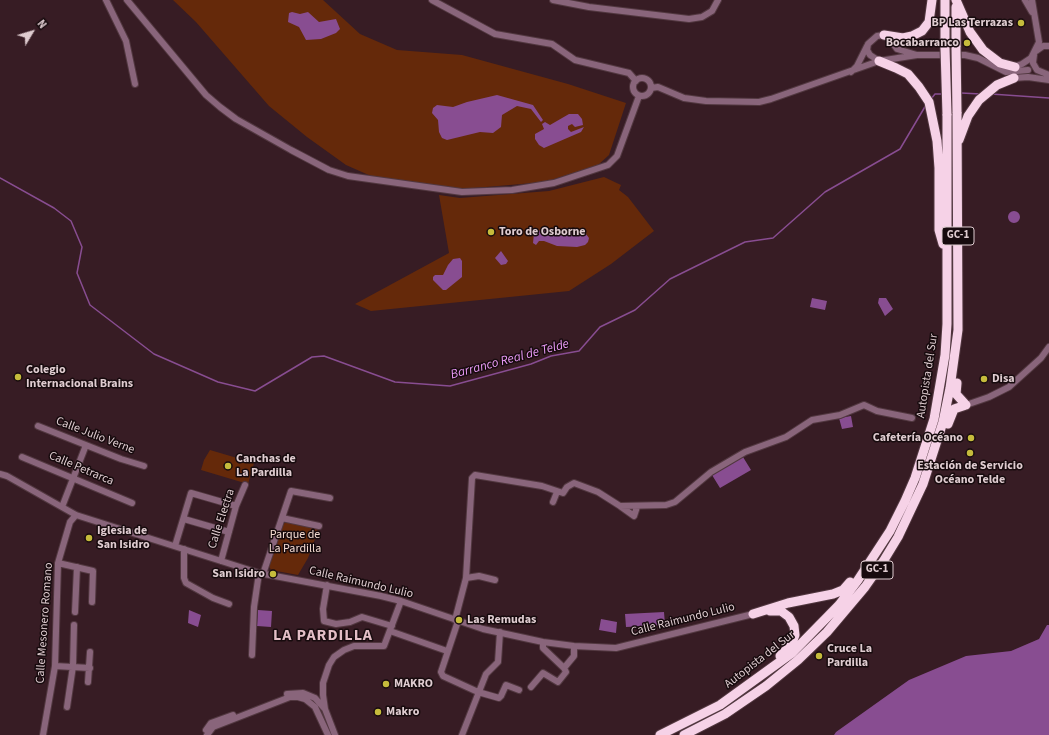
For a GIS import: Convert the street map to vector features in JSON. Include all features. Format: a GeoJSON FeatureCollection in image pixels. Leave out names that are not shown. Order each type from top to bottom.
{"type":"FeatureCollection","features":[{"type":"Feature","properties":{"kind":"highway"},"geometry":{"type":"LineString","coordinates":[[884,35],[903,38],[922,31],[929,22],[932,0]]}},
{"type":"Feature","properties":{"kind":"highway","name":"Autopista del Sur"},"geometry":{"type":"LineString","coordinates":[[660,735],[720,705],[760,678],[792,653],[839,605],[858,580],[890,531],[915,478],[935,412],[945,355],[947,324],[947,114],[945,0]]}},
{"type":"Feature","properties":{"kind":"highway"},"geometry":{"type":"LineString","coordinates":[[956,0],[970,32],[983,50],[1000,63],[1015,67]]}},
{"type":"Feature","properties":{"kind":"highway","name":"Autopista del Sur"},"geometry":{"type":"LineString","coordinates":[[684,735],[725,714],[766,686],[798,660],[846,611],[869,582],[898,537],[923,484],[937,443],[950,388],[958,330],[956,0]]}},
{"type":"Feature","properties":{"kind":"highway"},"geometry":{"type":"LineString","coordinates":[[878,61],[908,74],[925,94],[933,116],[939,168],[940,230],[947,260]]}},
{"type":"Feature","properties":{"kind":"highway"},"geometry":{"type":"LineString","coordinates":[[958,143],[968,116],[979,100],[989,91],[1011,79]]}},
{"type":"Feature","properties":{"kind":"highway"},"geometry":{"type":"LineString","coordinates":[[937,443],[946,434],[952,412],[957,407],[966,405],[956,394],[961,348],[958,330]]}},
{"type":"Feature","properties":{"kind":"highway"},"geometry":{"type":"LineString","coordinates":[[753,614],[781,605],[833,594],[843,590],[877,543],[890,531]]}},
{"type":"Feature","properties":{"kind":"highway"},"geometry":{"type":"LineString","coordinates":[[753,614],[781,611],[791,622],[795,635],[785,652],[768,666],[760,678]]}},
{"type":"Feature","properties":{"kind":"street"},"geometry":{"type":"LineString","coordinates":[[106,0],[126,41],[135,84]]}},
{"type":"Feature","properties":{"kind":"street"},"geometry":{"type":"LineString","coordinates":[[127,0],[206,95],[220,107],[236,119],[291,150],[329,170],[348,176],[462,192],[512,190],[554,183],[608,165],[617,156],[639,96]]}},
{"type":"Feature","properties":{"kind":"street"},"geometry":{"type":"LineString","coordinates":[[432,0],[495,34],[552,44],[574,60],[629,73],[636,80]]}},
{"type":"Feature","properties":{"kind":"street"},"geometry":{"type":"LineString","coordinates":[[553,0],[589,7],[690,19],[702,17],[712,11],[718,0]]}},
{"type":"Feature","properties":{"kind":"street"},"geometry":{"type":"LineString","coordinates":[[1025,0],[1034,15]]}},
{"type":"Feature","properties":{"kind":"street"},"geometry":{"type":"LineString","coordinates":[[1032,0],[1039,36],[1039,42],[1035,53],[1035,67],[1040,73]]}},
{"type":"Feature","properties":{"kind":"street"},"geometry":{"type":"LineString","coordinates":[[850,73],[857,66],[868,44],[877,36],[884,35],[889,38],[897,49],[917,55]]}},
{"type":"Feature","properties":{"kind":"street"},"geometry":{"type":"LineString","coordinates":[[1039,36],[1049,45]]}},
{"type":"Feature","properties":{"kind":"street"},"geometry":{"type":"LineString","coordinates":[[868,44],[867,50],[870,55],[878,61]]}},
{"type":"Feature","properties":{"kind":"street"},"geometry":{"type":"LineString","coordinates":[[993,67],[1015,67],[1027,62],[1043,46],[1049,45]]}},
{"type":"Feature","properties":{"kind":"street"},"geometry":{"type":"LineString","coordinates":[[651,88],[658,87],[684,98],[706,101],[759,102],[772,100],[838,75],[850,73],[878,61],[917,55],[971,56],[1006,72],[1028,70],[1049,75]]}},
{"type":"Feature","properties":{"kind":"street"},"geometry":{"type":"LineString","coordinates":[[1011,79],[1028,70]]}},
{"type":"Feature","properties":{"kind":"street"},"geometry":{"type":"LineString","coordinates":[[1011,79],[1028,77],[1049,80]]}},
{"type":"Feature","properties":{"kind":"street"},"geometry":{"type":"LineString","coordinates":[[636,80],[644,78],[649,82],[651,88],[648,94],[639,96]]}},
{"type":"Feature","properties":{"kind":"street"},"geometry":{"type":"LineString","coordinates":[[636,80],[633,87],[634,91],[639,96]]}},
{"type":"Feature","properties":{"kind":"street"},"geometry":{"type":"LineString","coordinates":[[966,405],[989,397],[1009,387],[1041,358],[1049,348]]}},
{"type":"Feature","properties":{"kind":"street"},"geometry":{"type":"LineString","coordinates":[[620,506],[672,504],[718,468],[745,452],[786,437],[812,420],[840,415],[864,405],[877,411],[912,418]]}},
{"type":"Feature","properties":{"kind":"street","name":"Calle Julio Verne"},"geometry":{"type":"LineString","coordinates":[[38,426],[121,460],[144,466]]}},
{"type":"Feature","properties":{"kind":"street"},"geometry":{"type":"LineString","coordinates":[[62,507],[86,445]]}},
{"type":"Feature","properties":{"kind":"street","name":"Calle Petrarca"},"geometry":{"type":"LineString","coordinates":[[22,456],[132,502]]}},
{"type":"Feature","properties":{"kind":"street","name":"Calle Raimundo Lulio"},"geometry":{"type":"LineString","coordinates":[[0,474],[7,476],[76,515],[261,574],[327,585],[401,601],[456,621],[543,642],[607,648],[625,646],[753,614]]}},
{"type":"Feature","properties":{"kind":"street"},"geometry":{"type":"LineString","coordinates":[[519,690],[506,685],[499,698],[478,692],[441,674],[466,578],[472,478],[475,475],[542,486],[563,493],[567,487],[574,483],[598,492],[634,516],[638,506]]}},
{"type":"Feature","properties":{"kind":"street","name":"Calle Electra"},"geometry":{"type":"LineString","coordinates":[[221,561],[236,506],[245,485]]}},
{"type":"Feature","properties":{"kind":"street"},"geometry":{"type":"LineString","coordinates":[[252,655],[254,607],[261,574],[291,491],[330,498]]}},
{"type":"Feature","properties":{"kind":"street"},"geometry":{"type":"LineString","coordinates":[[553,502],[557,492]]}},
{"type":"Feature","properties":{"kind":"street"},"geometry":{"type":"LineString","coordinates":[[175,546],[191,493],[236,506]]}},
{"type":"Feature","properties":{"kind":"street","name":"Calle Mesonero Romano"},"geometry":{"type":"LineString","coordinates":[[43,735],[55,666],[58,563],[70,522],[76,515]]}},
{"type":"Feature","properties":{"kind":"street"},"geometry":{"type":"LineString","coordinates":[[282,518],[319,526]]}},
{"type":"Feature","properties":{"kind":"street"},"geometry":{"type":"LineString","coordinates":[[184,519],[229,532]]}},
{"type":"Feature","properties":{"kind":"street"},"geometry":{"type":"LineString","coordinates":[[184,549],[184,578],[186,583],[213,598],[229,604]]}},
{"type":"Feature","properties":{"kind":"street"},"geometry":{"type":"LineString","coordinates":[[58,563],[93,571],[92,602]]}},
{"type":"Feature","properties":{"kind":"street"},"geometry":{"type":"LineString","coordinates":[[76,612],[77,567]]}},
{"type":"Feature","properties":{"kind":"street"},"geometry":{"type":"LineString","coordinates":[[466,578],[479,576],[495,580]]}},
{"type":"Feature","properties":{"kind":"street"},"geometry":{"type":"LineString","coordinates":[[327,585],[323,609],[324,621],[336,624],[350,622],[362,617],[447,651]]}},
{"type":"Feature","properties":{"kind":"street"},"geometry":{"type":"LineString","coordinates":[[335,735],[325,709],[323,683],[329,665],[334,657],[344,650],[354,646],[365,644],[382,648],[391,629],[401,601]]}},
{"type":"Feature","properties":{"kind":"street"},"geometry":{"type":"LineString","coordinates":[[67,707],[73,666],[74,625]]}},
{"type":"Feature","properties":{"kind":"street"},"geometry":{"type":"LineString","coordinates":[[462,735],[486,674],[498,662],[500,632]]}},
{"type":"Feature","properties":{"kind":"street"},"geometry":{"type":"LineString","coordinates":[[532,687],[543,673],[558,682],[566,672],[564,668],[543,648],[543,642]]}},
{"type":"Feature","properties":{"kind":"street"},"geometry":{"type":"LineString","coordinates":[[564,668],[574,656],[574,646]]}},
{"type":"Feature","properties":{"kind":"street"},"geometry":{"type":"LineString","coordinates":[[88,682],[90,652]]}},
{"type":"Feature","properties":{"kind":"street"},"geometry":{"type":"LineString","coordinates":[[55,666],[90,668]]}},
{"type":"Feature","properties":{"kind":"street"},"geometry":{"type":"LineString","coordinates":[[206,735],[211,723],[289,693],[298,692],[307,694],[315,698],[325,709]]}},
{"type":"Feature","properties":{"kind":"street"},"geometry":{"type":"LineString","coordinates":[[206,735],[213,727],[290,697],[298,696],[305,699],[315,707],[328,735]]}},
{"type":"Feature","properties":{"kind":"green space"},"geometry":{"type":"Polygon","coordinates":[[[173,0],[323,0],[360,34],[397,50],[462,55],[568,84],[626,103],[609,155],[598,165],[545,182],[462,189],[371,176],[346,165],[307,137],[269,106],[196,22],[173,0]]]}},
{"type":"Feature","properties":{"kind":"green space"},"geometry":{"type":"Polygon","coordinates":[[[604,177],[621,185],[619,190],[628,197],[654,231],[611,264],[569,291],[371,311],[355,304],[449,253],[439,195],[460,198],[549,191],[604,177]]]}},
{"type":"Feature","properties":{"kind":"green space","name":"Canchas de La Pardilla"},"geometry":{"type":"Polygon","coordinates":[[[210,450],[254,463],[248,484],[201,470],[204,460],[210,450]]]}},
{"type":"Feature","properties":{"kind":"green space","name":"Parque de La Pardilla"},"geometry":{"type":"Polygon","coordinates":[[[286,522],[319,528],[308,558],[298,575],[271,570],[269,566],[282,525],[286,522]]]}},
{"type":"Feature","properties":{"kind":"shaded area"},"geometry":{"type":"Polygon","coordinates":[[[292,12],[300,14],[308,12],[319,22],[336,19],[340,29],[336,33],[321,39],[306,40],[299,27],[288,22],[289,13],[292,12]]]}},
{"type":"Feature","properties":{"kind":"shaded area"},"geometry":{"type":"Polygon","coordinates":[[[497,95],[533,105],[543,120],[541,122],[531,109],[517,106],[502,115],[501,127],[493,133],[480,132],[447,140],[442,138],[439,132],[438,120],[432,113],[433,108],[437,105],[453,107],[497,95]]]}},
{"type":"Feature","properties":{"kind":"shaded area"},"geometry":{"type":"Polygon","coordinates":[[[569,114],[578,114],[582,119],[583,125],[575,127],[572,124],[568,126],[568,129],[571,132],[584,127],[581,132],[544,148],[539,145],[535,139],[535,134],[544,129],[542,124],[545,122],[550,125],[569,114]]]}},
{"type":"Feature","properties":{"kind":"shaded area"},"geometry":{"type":"Polygon","coordinates":[[[1014,211],[1018,213],[1020,217],[1018,221],[1014,223],[1010,221],[1008,217],[1010,213],[1014,211]]]}},
{"type":"Feature","properties":{"kind":"shaded area"},"geometry":{"type":"Polygon","coordinates":[[[553,228],[569,228],[578,233],[586,234],[589,238],[588,242],[585,245],[577,247],[557,246],[544,241],[539,241],[536,245],[533,243],[534,233],[553,228]]]}},
{"type":"Feature","properties":{"kind":"shaded area"},"geometry":{"type":"Polygon","coordinates":[[[501,251],[508,261],[506,264],[501,265],[495,258],[501,251]]]}},
{"type":"Feature","properties":{"kind":"shaded area"},"geometry":{"type":"Polygon","coordinates":[[[460,258],[462,261],[462,277],[446,290],[443,290],[433,280],[433,277],[435,275],[443,275],[453,259],[460,258]]]}},
{"type":"Feature","properties":{"kind":"shaded area"},"geometry":{"type":"Polygon","coordinates":[[[812,298],[827,301],[825,310],[810,307],[812,298]]]}},
{"type":"Feature","properties":{"kind":"shaded area"},"geometry":{"type":"Polygon","coordinates":[[[879,298],[886,298],[893,309],[885,316],[878,303],[879,298]]]}},
{"type":"Feature","properties":{"kind":"shaded area"},"geometry":{"type":"Polygon","coordinates":[[[851,416],[853,427],[842,429],[839,418],[851,416]]]}},
{"type":"Feature","properties":{"kind":"shaded area"},"geometry":{"type":"Polygon","coordinates":[[[743,457],[751,470],[720,488],[712,475],[743,457]]]}},
{"type":"Feature","properties":{"kind":"shaded area"},"geometry":{"type":"Polygon","coordinates":[[[189,610],[201,615],[198,627],[188,623],[189,610]]]}},
{"type":"Feature","properties":{"kind":"shaded area"},"geometry":{"type":"Polygon","coordinates":[[[258,610],[272,611],[271,627],[257,626],[258,610]]]}},
{"type":"Feature","properties":{"kind":"shaded area"},"geometry":{"type":"Polygon","coordinates":[[[664,612],[665,625],[626,627],[625,614],[664,612]]]}},
{"type":"Feature","properties":{"kind":"shaded area"},"geometry":{"type":"Polygon","coordinates":[[[601,619],[617,622],[616,633],[599,630],[601,619]]]}},
{"type":"Feature","properties":{"kind":"shaded area"},"geometry":{"type":"Polygon","coordinates":[[[1047,625],[1049,625],[1049,735],[834,735],[836,732],[909,680],[966,656],[1011,651],[1039,639],[1047,625]]]}},
{"type":"Feature","properties":{"kind":"waterway","name":"Barranco Real de Telde"},"geometry":{"type":"LineString","coordinates":[[961,93],[981,94]]}},
{"type":"Feature","properties":{"kind":"waterway","name":"Barranco Real de Telde"},"geometry":{"type":"LineString","coordinates":[[931,99],[935,94],[943,94]]}},
{"type":"Feature","properties":{"kind":"waterway","name":"Barranco Real de Telde"},"geometry":{"type":"LineString","coordinates":[[991,94],[1049,98]]}},
{"type":"Feature","properties":{"kind":"waterway","name":"Barranco Real de Telde"},"geometry":{"type":"LineString","coordinates":[[0,178],[54,208],[71,221],[82,247],[77,273],[90,305],[154,354],[218,382],[255,391],[312,357],[324,356],[395,382],[450,386],[531,364],[551,356],[579,351],[600,327],[635,310],[670,279],[745,242],[773,238],[825,192],[900,149],[926,105]]}},
{"type":"Feature","properties":{"kind":"place","name":"BP Las Terrazas"},"geometry":{"type":"Point","coordinates":[1021,23]}},
{"type":"Feature","properties":{"kind":"place","name":"Bocabarranco"},"geometry":{"type":"Point","coordinates":[967,43]}},
{"type":"Feature","properties":{"kind":"place","name":"Toro de Osborne"},"geometry":{"type":"Point","coordinates":[491,232]}},
{"type":"Feature","properties":{"kind":"place","name":"Colegio Internacional Brains"},"geometry":{"type":"Point","coordinates":[18,377]}},
{"type":"Feature","properties":{"kind":"place","name":"Disa"},"geometry":{"type":"Point","coordinates":[984,379]}},
{"type":"Feature","properties":{"kind":"place","name":"Cafetería Océano"},"geometry":{"type":"Point","coordinates":[971,438]}},
{"type":"Feature","properties":{"kind":"place","name":"Estación de Servicio Océano Telde"},"geometry":{"type":"Point","coordinates":[970,453]}},
{"type":"Feature","properties":{"kind":"place","name":"Canchas de La Pardilla"},"geometry":{"type":"Point","coordinates":[228,466]}},
{"type":"Feature","properties":{"kind":"place","name":"Iglesia de San Isidro"},"geometry":{"type":"Point","coordinates":[89,538]}},
{"type":"Feature","properties":{"kind":"place","name":"San Isidro"},"geometry":{"type":"Point","coordinates":[273,574]}},
{"type":"Feature","properties":{"kind":"place","name":"Las Remudas"},"geometry":{"type":"Point","coordinates":[459,620]}},
{"type":"Feature","properties":{"kind":"place","name":"Cruce La Pardilla"},"geometry":{"type":"Point","coordinates":[819,656]}},
{"type":"Feature","properties":{"kind":"place","name":"MAKRO"},"geometry":{"type":"Point","coordinates":[386,684]}},
{"type":"Feature","properties":{"kind":"place","name":"Makro"},"geometry":{"type":"Point","coordinates":[378,712]}},
{"type":"Feature","properties":{"kind":"district","name":"LA PARDILLA"},"geometry":{"type":"Point","coordinates":[323,636]}}]}
